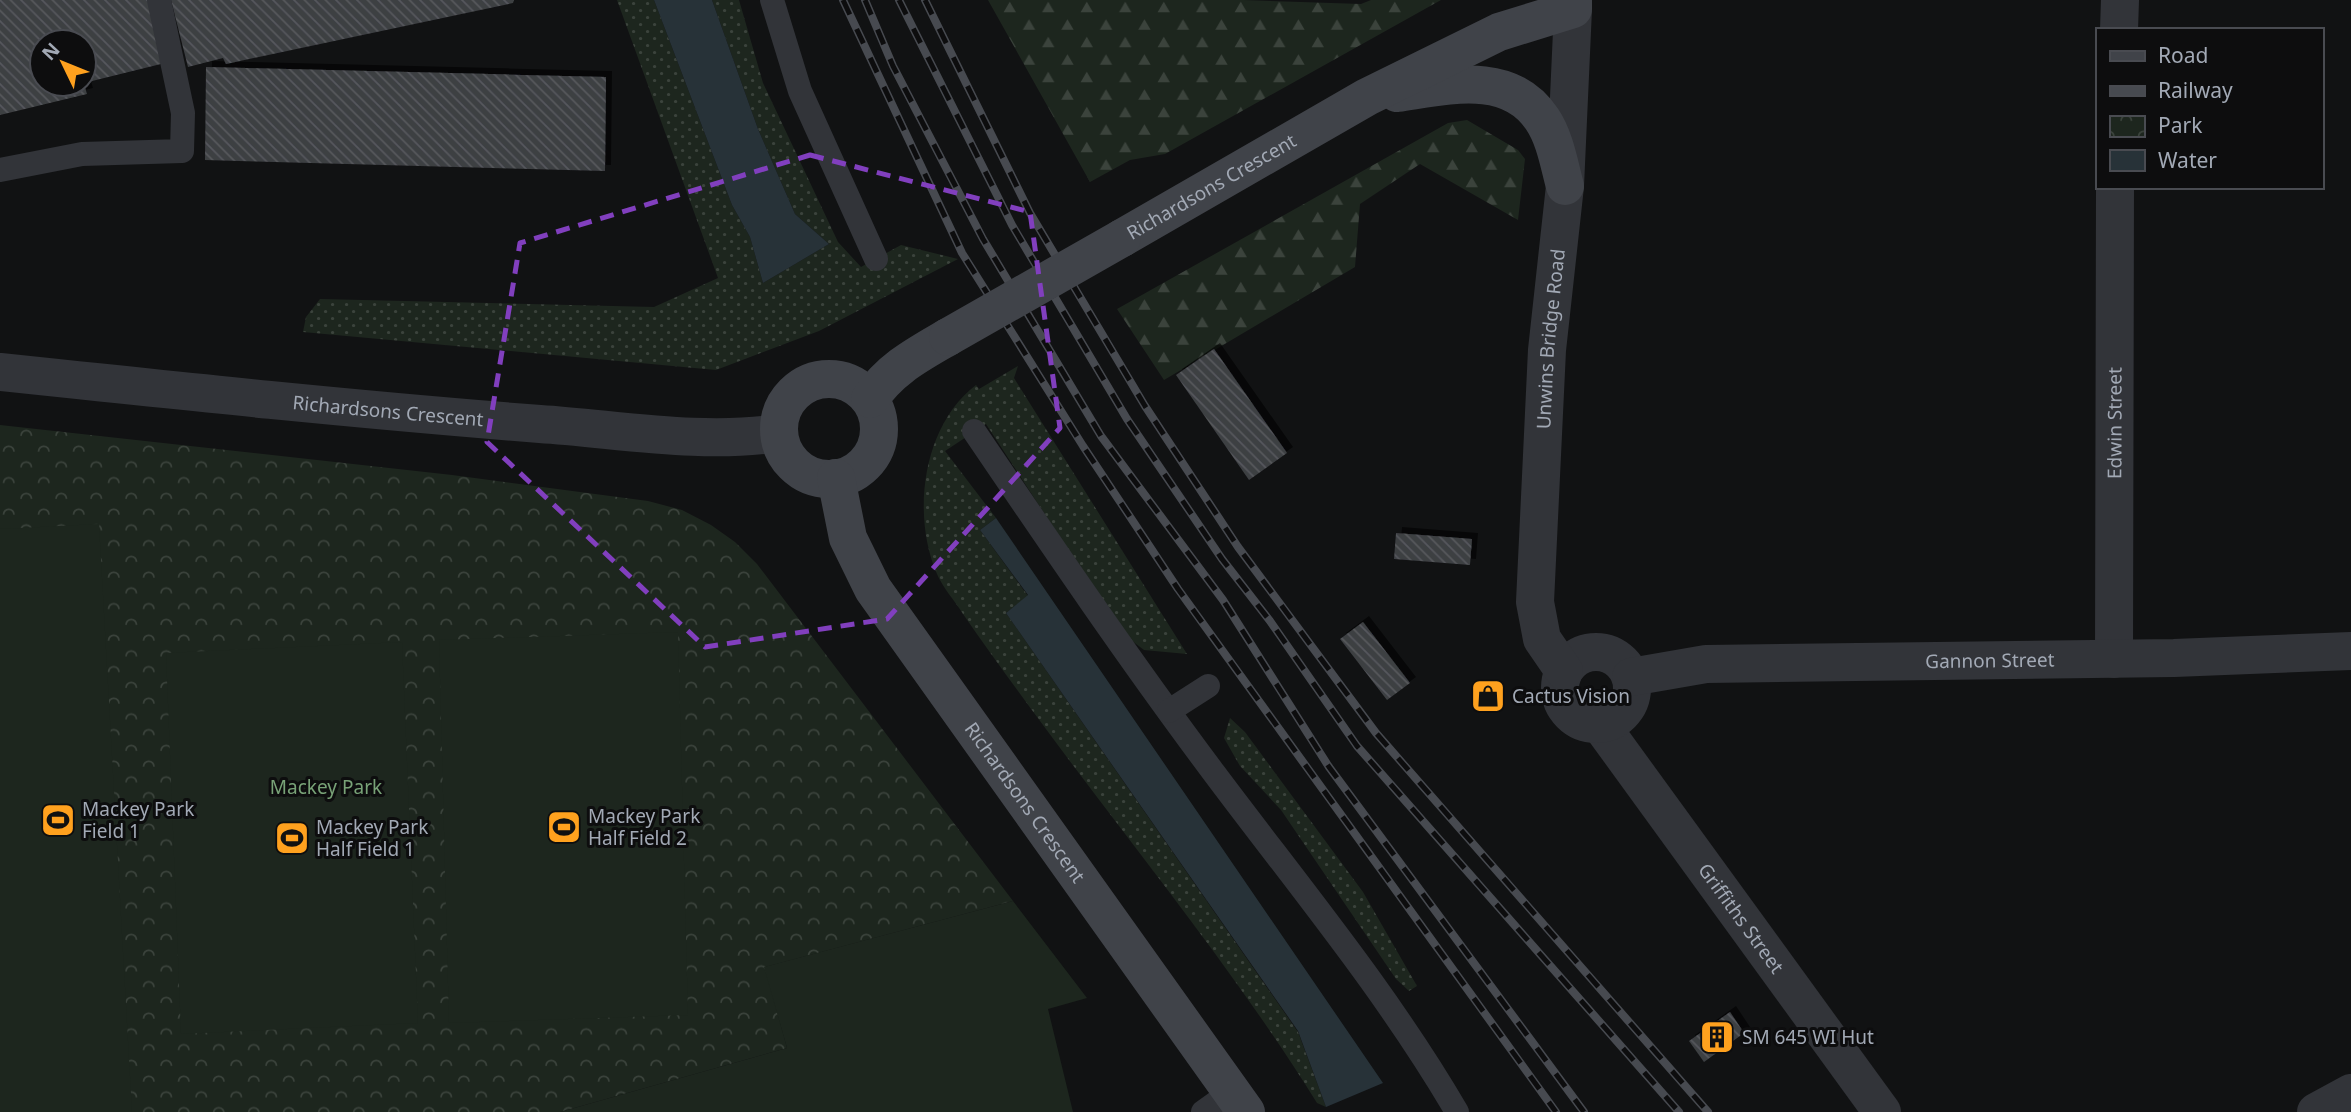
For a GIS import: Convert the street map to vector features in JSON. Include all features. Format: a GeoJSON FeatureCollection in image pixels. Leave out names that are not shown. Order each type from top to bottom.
{"type":"FeatureCollection","features":[{"type":"Feature","properties":{"kind":"main road","name":"Richardsons Crescent"},"geometry":{"type":"LineString","coordinates":[[870,399],[881,382],[899,366],[1367,97],[1499,32],[1573,4]]}},
{"type":"Feature","properties":{"kind":"main road"},"geometry":{"type":"LineString","coordinates":[[1367,97],[1468,84],[1505,89],[1533,108],[1543,120],[1565,186]]}},
{"type":"Feature","properties":{"kind":"main road"},"geometry":{"type":"LineString","coordinates":[[828,378],[844,380],[858,387],[870,399],[877,414],[879,431],[875,447],[866,462],[852,473],[820,479],[804,473],[787,456],[779,433],[779,416],[786,401],[811,381],[828,378]]}},
{"type":"Feature","properties":{"kind":"main road","name":"Richardsons Crescent"},"geometry":{"type":"LineString","coordinates":[[836,478],[848,538],[873,589],[1227,1105]]}},
{"type":"Feature","properties":{"kind":"street"},"geometry":{"type":"LineString","coordinates":[[2119,28],[2120,0]]}},
{"type":"Feature","properties":{"kind":"street","name":"Unwins Bridge Road"},"geometry":{"type":"LineString","coordinates":[[1564,671],[1542,639],[1535,602],[1547,350],[1565,186],[1573,4]]}},
{"type":"Feature","properties":{"kind":"street","name":"Edwin Street"},"geometry":{"type":"LineString","coordinates":[[2113,659],[2115,189]]}},
{"type":"Feature","properties":{"kind":"street","name":"Richardsons Crescent"},"geometry":{"type":"LineString","coordinates":[[0,372],[379,411],[674,434],[753,437],[779,433]]}},
{"type":"Feature","properties":{"kind":"street","name":"Gannon Street"},"geometry":{"type":"LineString","coordinates":[[1631,677],[1706,664],[2113,659],[2351,651]]}},
{"type":"Feature","properties":{"kind":"street"},"geometry":{"type":"LineString","coordinates":[[1600,652],[1619,660],[1631,677],[1630,698],[1626,708],[1619,716],[1600,724],[1578,720],[1569,713],[1560,693],[1564,671],[1579,656],[1600,652]]}},
{"type":"Feature","properties":{"kind":"street","name":"Griffiths Street"},"geometry":{"type":"LineString","coordinates":[[1600,724],[1882,1112]]}},
{"type":"Feature","properties":{"kind":"street"},"geometry":{"type":"LineString","coordinates":[[2316,1112],[2351,1093]]}},
{"type":"Feature","properties":{"kind":"lane"},"geometry":{"type":"LineString","coordinates":[[0,170],[82,154],[182,151],[183,113],[159,0]]}},
{"type":"Feature","properties":{"kind":"lane"},"geometry":{"type":"LineString","coordinates":[[772,0],[800,91],[876,259]]}},
{"type":"Feature","properties":{"kind":"lane"},"geometry":{"type":"LineString","coordinates":[[974,431],[1169,711],[1326,919],[1422,1055],[1457,1112]]}},
{"type":"Feature","properties":{"kind":"lane"},"geometry":{"type":"LineString","coordinates":[[1169,711],[1208,686]]}},
{"type":"Feature","properties":{"kind":"highlighted area"},"geometry":{"type":"Polygon","coordinates":[[[810,155],[1030,212],[1060,428],[887,619],[705,647],[487,442],[520,243],[810,155]]]}},
{"type":"Feature","properties":{"kind":"green space"},"geometry":{"type":"Polygon","coordinates":[[[617,0],[654,0],[732,205],[750,237],[763,283],[829,244],[795,214],[758,129],[712,0],[739,0],[763,83],[838,242],[861,267],[901,245],[958,259],[819,331],[716,370],[303,332],[306,317],[320,299],[654,307],[718,278],[617,0]]]}},
{"type":"Feature","properties":{"kind":"green space"},"geometry":{"type":"Polygon","coordinates":[[[988,0],[1243,0],[1361,4],[1371,0],[1441,0],[1165,154],[1130,160],[1090,182],[988,0]]]}},
{"type":"Feature","properties":{"kind":"green space"},"geometry":{"type":"Polygon","coordinates":[[[1467,120],[1518,150],[1525,159],[1518,220],[1420,164],[1360,204],[1355,267],[1164,380],[1117,309],[1448,123],[1467,120]]]}},
{"type":"Feature","properties":{"kind":"green space"},"geometry":{"type":"Polygon","coordinates":[[[1018,366],[1014,378],[1187,654],[1144,650],[1123,634],[986,424],[945,451],[996,518],[980,530],[1028,596],[1006,613],[1298,1032],[1326,1107],[1317,1103],[1219,958],[1013,684],[937,574],[929,550],[924,498],[934,447],[944,423],[958,402],[976,385],[979,389],[1018,366]]]}},
{"type":"Feature","properties":{"kind":"green space","name":"Mackey Park"},"geometry":{"type":"Polygon","coordinates":[[[0,425],[452,475],[648,501],[682,510],[711,525],[735,542],[757,564],[1013,901],[765,967],[787,1048],[560,1112],[0,1112],[0,425]]]}},
{"type":"Feature","properties":{"kind":"green space","name":"Mackey Park Field 1"},"geometry":{"type":"Polygon","coordinates":[[[99,524],[132,1112],[0,1112],[0,529],[99,524]]]}},
{"type":"Feature","properties":{"kind":"green space","name":"Mackey Park Half Field 2"},"geometry":{"type":"Polygon","coordinates":[[[678,632],[688,1015],[449,1023],[439,640],[678,632]]]}},
{"type":"Feature","properties":{"kind":"green space","name":"Mackey Park Half Field 1"},"geometry":{"type":"Polygon","coordinates":[[[402,642],[418,1023],[181,1034],[166,653],[402,642]]]}},
{"type":"Feature","properties":{"kind":"green space"},"geometry":{"type":"Polygon","coordinates":[[[1230,718],[1245,732],[1363,892],[1417,986],[1409,991],[1396,979],[1281,810],[1240,766],[1224,738],[1230,718]]]}},
{"type":"Feature","properties":{"kind":"green space"},"geometry":{"type":"Polygon","coordinates":[[[1013,901],[1087,998],[1048,1009],[1073,1112],[560,1112],[787,1048],[764,967],[1013,901]]]}},
{"type":"Feature","properties":{"kind":"water"},"geometry":{"type":"Polygon","coordinates":[[[654,0],[712,0],[758,129],[795,214],[829,244],[763,283],[750,237],[732,205],[654,0]]]}},
{"type":"Feature","properties":{"kind":"water"},"geometry":{"type":"Polygon","coordinates":[[[996,518],[1383,1083],[1326,1107],[1298,1031],[1006,613],[1028,595],[980,530],[996,518]]]}},
{"type":"Feature","properties":{"kind":"building"},"geometry":{"type":"Polygon","coordinates":[[[0,0],[150,0],[165,63],[98,80],[98,28],[28,28],[28,98],[70,98],[0,115],[0,0]]]}},
{"type":"Feature","properties":{"kind":"building"},"geometry":{"type":"Polygon","coordinates":[[[171,0],[514,0],[513,3],[226,64],[223,58],[188,67],[171,0]]]}},
{"type":"Feature","properties":{"kind":"building"},"geometry":{"type":"Polygon","coordinates":[[[206,67],[606,77],[605,171],[205,160],[206,67]]]}},
{"type":"Feature","properties":{"kind":"building"},"geometry":{"type":"Polygon","coordinates":[[[1214,349],[1287,453],[1249,480],[1176,375],[1214,349]]]}},
{"type":"Feature","properties":{"kind":"building"},"geometry":{"type":"Polygon","coordinates":[[[1396,533],[1472,539],[1470,565],[1394,559],[1396,533]]]}},
{"type":"Feature","properties":{"kind":"building"},"geometry":{"type":"Polygon","coordinates":[[[1363,622],[1410,683],[1387,700],[1340,639],[1363,622]]]}},
{"type":"Feature","properties":{"kind":"building","name":"SM 645 WI Hut"},"geometry":{"type":"Polygon","coordinates":[[[1730,1012],[1744,1033],[1704,1062],[1689,1041],[1730,1012]]]}},
{"type":"Feature","properties":{"kind":"railway"},"geometry":{"type":"LineString","coordinates":[[843,0],[962,253],[1083,446],[1178,589],[1556,1112]]}},
{"type":"Feature","properties":{"kind":"railway"},"geometry":{"type":"LineString","coordinates":[[865,0],[893,66],[983,239],[1101,436],[1223,600],[1329,767],[1584,1112]]}},
{"type":"Feature","properties":{"kind":"railway"},"geometry":{"type":"LineString","coordinates":[[899,0],[1012,225],[1127,419],[1222,559],[1270,621],[1357,746],[1679,1112]]}},
{"type":"Feature","properties":{"kind":"railway"},"geometry":{"type":"LineString","coordinates":[[925,0],[1030,213],[1145,406],[1238,547],[1376,733],[1708,1112]]}},
{"type":"Feature","properties":{"kind":"place","name":"Cactus Vision"},"geometry":{"type":"Point","coordinates":[1488,696]}},
{"type":"Feature","properties":{"kind":"place","name":"Mackey Park Field 1"},"geometry":{"type":"Point","coordinates":[58,820]}},
{"type":"Feature","properties":{"kind":"place","name":"Mackey Park Half Field 2"},"geometry":{"type":"Point","coordinates":[564,827]}},
{"type":"Feature","properties":{"kind":"place","name":"Mackey Park Half Field 1"},"geometry":{"type":"Point","coordinates":[292,838]}},
{"type":"Feature","properties":{"kind":"place","name":"SM 645 WI Hut"},"geometry":{"type":"Point","coordinates":[1717,1037]}}]}
